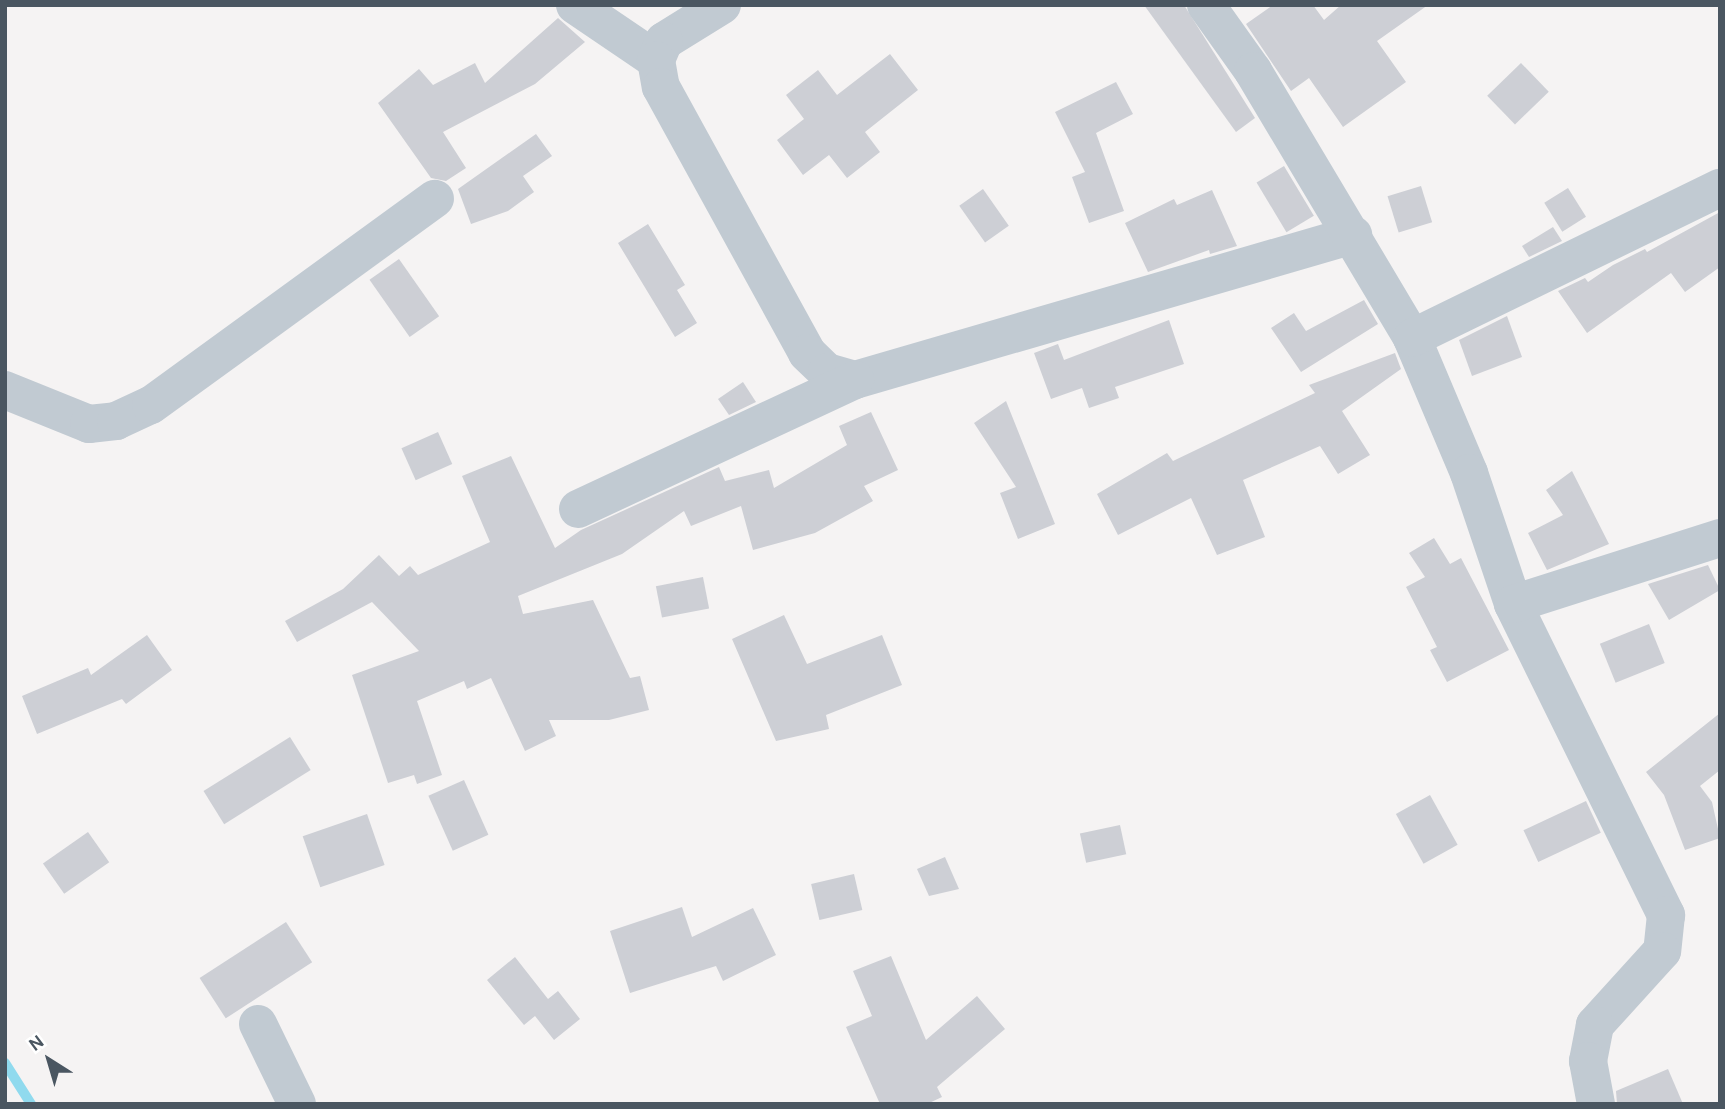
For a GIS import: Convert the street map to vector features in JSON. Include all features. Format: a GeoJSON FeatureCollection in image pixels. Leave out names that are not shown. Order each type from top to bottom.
{"type":"FeatureCollection","features":[{"type":"Feature","properties":{"kind":"street"},"geometry":{"type":"LineString","coordinates":[[575,5],[656,60]]}},
{"type":"Feature","properties":{"kind":"street"},"geometry":{"type":"LineString","coordinates":[[722,5],[664,41],[656,60],[671,112],[807,353],[827,372],[855,380]]}},
{"type":"Feature","properties":{"kind":"street"},"geometry":{"type":"LineString","coordinates":[[1206,5],[1254,71],[1412,338],[1469,473],[1513,604],[1666,915],[1662,951],[1595,1025],[1588,1061],[1596,1104]]}},
{"type":"Feature","properties":{"kind":"street"},"geometry":{"type":"LineString","coordinates":[[1412,338],[1720,188]]}},
{"type":"Feature","properties":{"kind":"street"},"geometry":{"type":"LineString","coordinates":[[5,390],[89,424],[116,421],[151,405],[435,200]]}},
{"type":"Feature","properties":{"kind":"street"},"geometry":{"type":"LineString","coordinates":[[578,509],[855,380],[1353,235]]}},
{"type":"Feature","properties":{"kind":"street"},"geometry":{"type":"LineString","coordinates":[[1513,604],[1720,538]]}},
{"type":"Feature","properties":{"kind":"street"},"geometry":{"type":"LineString","coordinates":[[258,1024],[297,1104]]}},
{"type":"Feature","properties":{"kind":"building"},"geometry":{"type":"Polygon","coordinates":[[[1144,5],[1184,5],[1255,118],[1236,132],[1144,5]]]}},
{"type":"Feature","properties":{"kind":"building"},"geometry":{"type":"Polygon","coordinates":[[[1273,5],[1313,5],[1324,20],[1341,5],[1428,5],[1377,41],[1406,82],[1343,127],[1309,78],[1291,91],[1246,24],[1273,5]]]}},
{"type":"Feature","properties":{"kind":"building"},"geometry":{"type":"Polygon","coordinates":[[[558,18],[585,42],[535,84],[443,132],[466,168],[446,181],[431,178],[378,103],[419,69],[433,85],[475,63],[485,83],[558,18]]]}},
{"type":"Feature","properties":{"kind":"building"},"geometry":{"type":"Polygon","coordinates":[[[890,54],[918,90],[865,132],[880,152],[847,178],[829,155],[803,175],[777,140],[804,119],[786,95],[818,70],[837,95],[890,54]]]}},
{"type":"Feature","properties":{"kind":"building"},"geometry":{"type":"Polygon","coordinates":[[[1521,63],[1549,92],[1515,124],[1487,96],[1521,63]]]}},
{"type":"Feature","properties":{"kind":"building"},"geometry":{"type":"Polygon","coordinates":[[[1116,82],[1133,114],[1096,133],[1124,211],[1089,223],[1072,177],[1085,172],[1055,112],[1116,82]]]}},
{"type":"Feature","properties":{"kind":"building"},"geometry":{"type":"Polygon","coordinates":[[[536,134],[552,156],[523,176],[534,192],[508,211],[471,224],[458,189],[536,134]]]}},
{"type":"Feature","properties":{"kind":"building"},"geometry":{"type":"Polygon","coordinates":[[[1284,166],[1314,216],[1286,232],[1257,182],[1284,166]]]}},
{"type":"Feature","properties":{"kind":"building"},"geometry":{"type":"Polygon","coordinates":[[[1421,186],[1432,222],[1399,233],[1388,196],[1421,186]]]}},
{"type":"Feature","properties":{"kind":"building"},"geometry":{"type":"Polygon","coordinates":[[[1568,188],[1586,217],[1562,232],[1544,203],[1568,188]]]}},
{"type":"Feature","properties":{"kind":"building"},"geometry":{"type":"Polygon","coordinates":[[[983,189],[1009,226],[985,242],[959,206],[983,189]]]}},
{"type":"Feature","properties":{"kind":"building"},"geometry":{"type":"Polygon","coordinates":[[[1212,190],[1237,246],[1210,254],[1209,250],[1148,272],[1125,223],[1174,199],[1177,205],[1212,190]]]}},
{"type":"Feature","properties":{"kind":"building"},"geometry":{"type":"Polygon","coordinates":[[[1720,212],[1720,267],[1685,292],[1671,273],[1587,333],[1558,291],[1585,278],[1588,282],[1613,265],[1645,249],[1647,252],[1720,212]]]}},
{"type":"Feature","properties":{"kind":"building"},"geometry":{"type":"Polygon","coordinates":[[[648,224],[685,285],[677,290],[697,323],[675,337],[618,243],[648,224]]]}},
{"type":"Feature","properties":{"kind":"building"},"geometry":{"type":"Polygon","coordinates":[[[1553,227],[1562,241],[1529,257],[1522,246],[1553,227]]]}},
{"type":"Feature","properties":{"kind":"building"},"geometry":{"type":"Polygon","coordinates":[[[399,259],[439,316],[410,337],[370,280],[399,259]]]}},
{"type":"Feature","properties":{"kind":"building"},"geometry":{"type":"Polygon","coordinates":[[[1364,300],[1378,324],[1301,372],[1271,328],[1294,313],[1306,331],[1364,300]]]}},
{"type":"Feature","properties":{"kind":"building"},"geometry":{"type":"Polygon","coordinates":[[[1507,316],[1522,357],[1472,376],[1459,340],[1507,316]]]}},
{"type":"Feature","properties":{"kind":"building"},"geometry":{"type":"Polygon","coordinates":[[[1169,320],[1184,364],[1115,387],[1119,398],[1089,408],[1082,388],[1051,399],[1034,353],[1058,344],[1064,360],[1169,320]]]}},
{"type":"Feature","properties":{"kind":"building"},"geometry":{"type":"Polygon","coordinates":[[[1395,353],[1401,369],[1342,411],[1370,455],[1338,474],[1320,446],[1243,480],[1265,537],[1217,555],[1191,498],[1118,535],[1097,494],[1167,453],[1173,461],[1315,393],[1309,385],[1395,353]]]}},
{"type":"Feature","properties":{"kind":"building"},"geometry":{"type":"Polygon","coordinates":[[[743,382],[756,402],[729,415],[718,399],[743,382]]]}},
{"type":"Feature","properties":{"kind":"building"},"geometry":{"type":"Polygon","coordinates":[[[1006,401],[1055,524],[1018,539],[1000,493],[1016,487],[974,423],[1006,401]]]}},
{"type":"Feature","properties":{"kind":"building"},"geometry":{"type":"Polygon","coordinates":[[[871,412],[898,470],[864,486],[873,501],[815,533],[753,550],[741,506],[691,526],[684,511],[622,554],[518,596],[523,614],[593,600],[630,678],[640,676],[649,710],[609,720],[549,720],[556,736],[525,751],[491,678],[467,689],[464,681],[417,701],[442,775],[417,784],[414,775],[388,783],[352,675],[419,651],[372,602],[297,642],[285,621],[343,589],[379,555],[399,576],[410,566],[418,575],[490,542],[462,476],[511,456],[555,548],[581,530],[719,467],[725,481],[769,470],[774,488],[847,445],[839,426],[871,412]]]}},
{"type":"Feature","properties":{"kind":"building"},"geometry":{"type":"Polygon","coordinates":[[[438,432],[452,464],[416,480],[401,448],[438,432]]]}},
{"type":"Feature","properties":{"kind":"building"},"geometry":{"type":"Polygon","coordinates":[[[1572,471],[1609,544],[1547,570],[1528,533],[1563,515],[1546,490],[1572,471]]]}},
{"type":"Feature","properties":{"kind":"building"},"geometry":{"type":"Polygon","coordinates":[[[1434,538],[1450,564],[1461,558],[1509,650],[1447,682],[1430,650],[1437,647],[1406,587],[1425,577],[1409,553],[1434,538]]]}},
{"type":"Feature","properties":{"kind":"building"},"geometry":{"type":"Polygon","coordinates":[[[1708,565],[1720,590],[1669,620],[1648,584],[1708,565]]]}},
{"type":"Feature","properties":{"kind":"building"},"geometry":{"type":"Polygon","coordinates":[[[703,577],[709,608],[662,618],[656,586],[703,577]]]}},
{"type":"Feature","properties":{"kind":"building"},"geometry":{"type":"Polygon","coordinates":[[[784,615],[807,664],[882,635],[902,685],[826,715],[829,729],[776,741],[732,639],[784,615]]]}},
{"type":"Feature","properties":{"kind":"building"},"geometry":{"type":"Polygon","coordinates":[[[1649,624],[1665,663],[1616,683],[1600,644],[1649,624]]]}},
{"type":"Feature","properties":{"kind":"building"},"geometry":{"type":"Polygon","coordinates":[[[147,635],[172,670],[126,704],[122,699],[37,734],[22,696],[88,668],[91,675],[147,635]]]}},
{"type":"Feature","properties":{"kind":"building"},"geometry":{"type":"Polygon","coordinates":[[[1720,713],[1720,770],[1700,786],[1712,802],[1720,838],[1685,850],[1664,795],[1646,772],[1720,713]]]}},
{"type":"Feature","properties":{"kind":"building"},"geometry":{"type":"Polygon","coordinates":[[[290,737],[311,770],[224,824],[203,791],[290,737]]]}},
{"type":"Feature","properties":{"kind":"building"},"geometry":{"type":"Polygon","coordinates":[[[464,780],[488,835],[453,851],[428,796],[464,780]]]}},
{"type":"Feature","properties":{"kind":"building"},"geometry":{"type":"Polygon","coordinates":[[[1430,795],[1458,845],[1424,864],[1396,814],[1430,795]]]}},
{"type":"Feature","properties":{"kind":"building"},"geometry":{"type":"Polygon","coordinates":[[[1586,801],[1601,833],[1538,862],[1523,830],[1586,801]]]}},
{"type":"Feature","properties":{"kind":"building"},"geometry":{"type":"Polygon","coordinates":[[[367,814],[385,865],[320,887],[303,836],[367,814]]]}},
{"type":"Feature","properties":{"kind":"building"},"geometry":{"type":"Polygon","coordinates":[[[1120,825],[1126,854],[1086,863],[1080,834],[1120,825]]]}},
{"type":"Feature","properties":{"kind":"building"},"geometry":{"type":"Polygon","coordinates":[[[88,832],[109,862],[64,894],[43,864],[88,832]]]}},
{"type":"Feature","properties":{"kind":"building"},"geometry":{"type":"Polygon","coordinates":[[[945,857],[959,889],[929,896],[917,869],[945,857]]]}},
{"type":"Feature","properties":{"kind":"building"},"geometry":{"type":"Polygon","coordinates":[[[854,874],[862,910],[819,920],[811,884],[854,874]]]}},
{"type":"Feature","properties":{"kind":"building"},"geometry":{"type":"Polygon","coordinates":[[[682,907],[692,937],[753,908],[776,955],[723,981],[716,966],[630,993],[610,931],[682,907]]]}},
{"type":"Feature","properties":{"kind":"building"},"geometry":{"type":"Polygon","coordinates":[[[286,922],[312,962],[226,1018],[200,978],[286,922]]]}},
{"type":"Feature","properties":{"kind":"building"},"geometry":{"type":"Polygon","coordinates":[[[891,956],[926,1040],[977,996],[1005,1029],[937,1087],[942,1097],[927,1104],[880,1104],[846,1027],[872,1016],[853,971],[891,956]]]}},
{"type":"Feature","properties":{"kind":"building"},"geometry":{"type":"Polygon","coordinates":[[[515,957],[548,999],[558,991],[580,1019],[554,1040],[535,1016],[524,1025],[487,980],[515,957]]]}},
{"type":"Feature","properties":{"kind":"building"},"geometry":{"type":"Polygon","coordinates":[[[1668,1069],[1683,1104],[1617,1104],[1616,1091],[1668,1069]]]}},
{"type":"Feature","properties":{"kind":"waterway"},"geometry":{"type":"LineString","coordinates":[[5,1063],[31,1104]]}}]}
